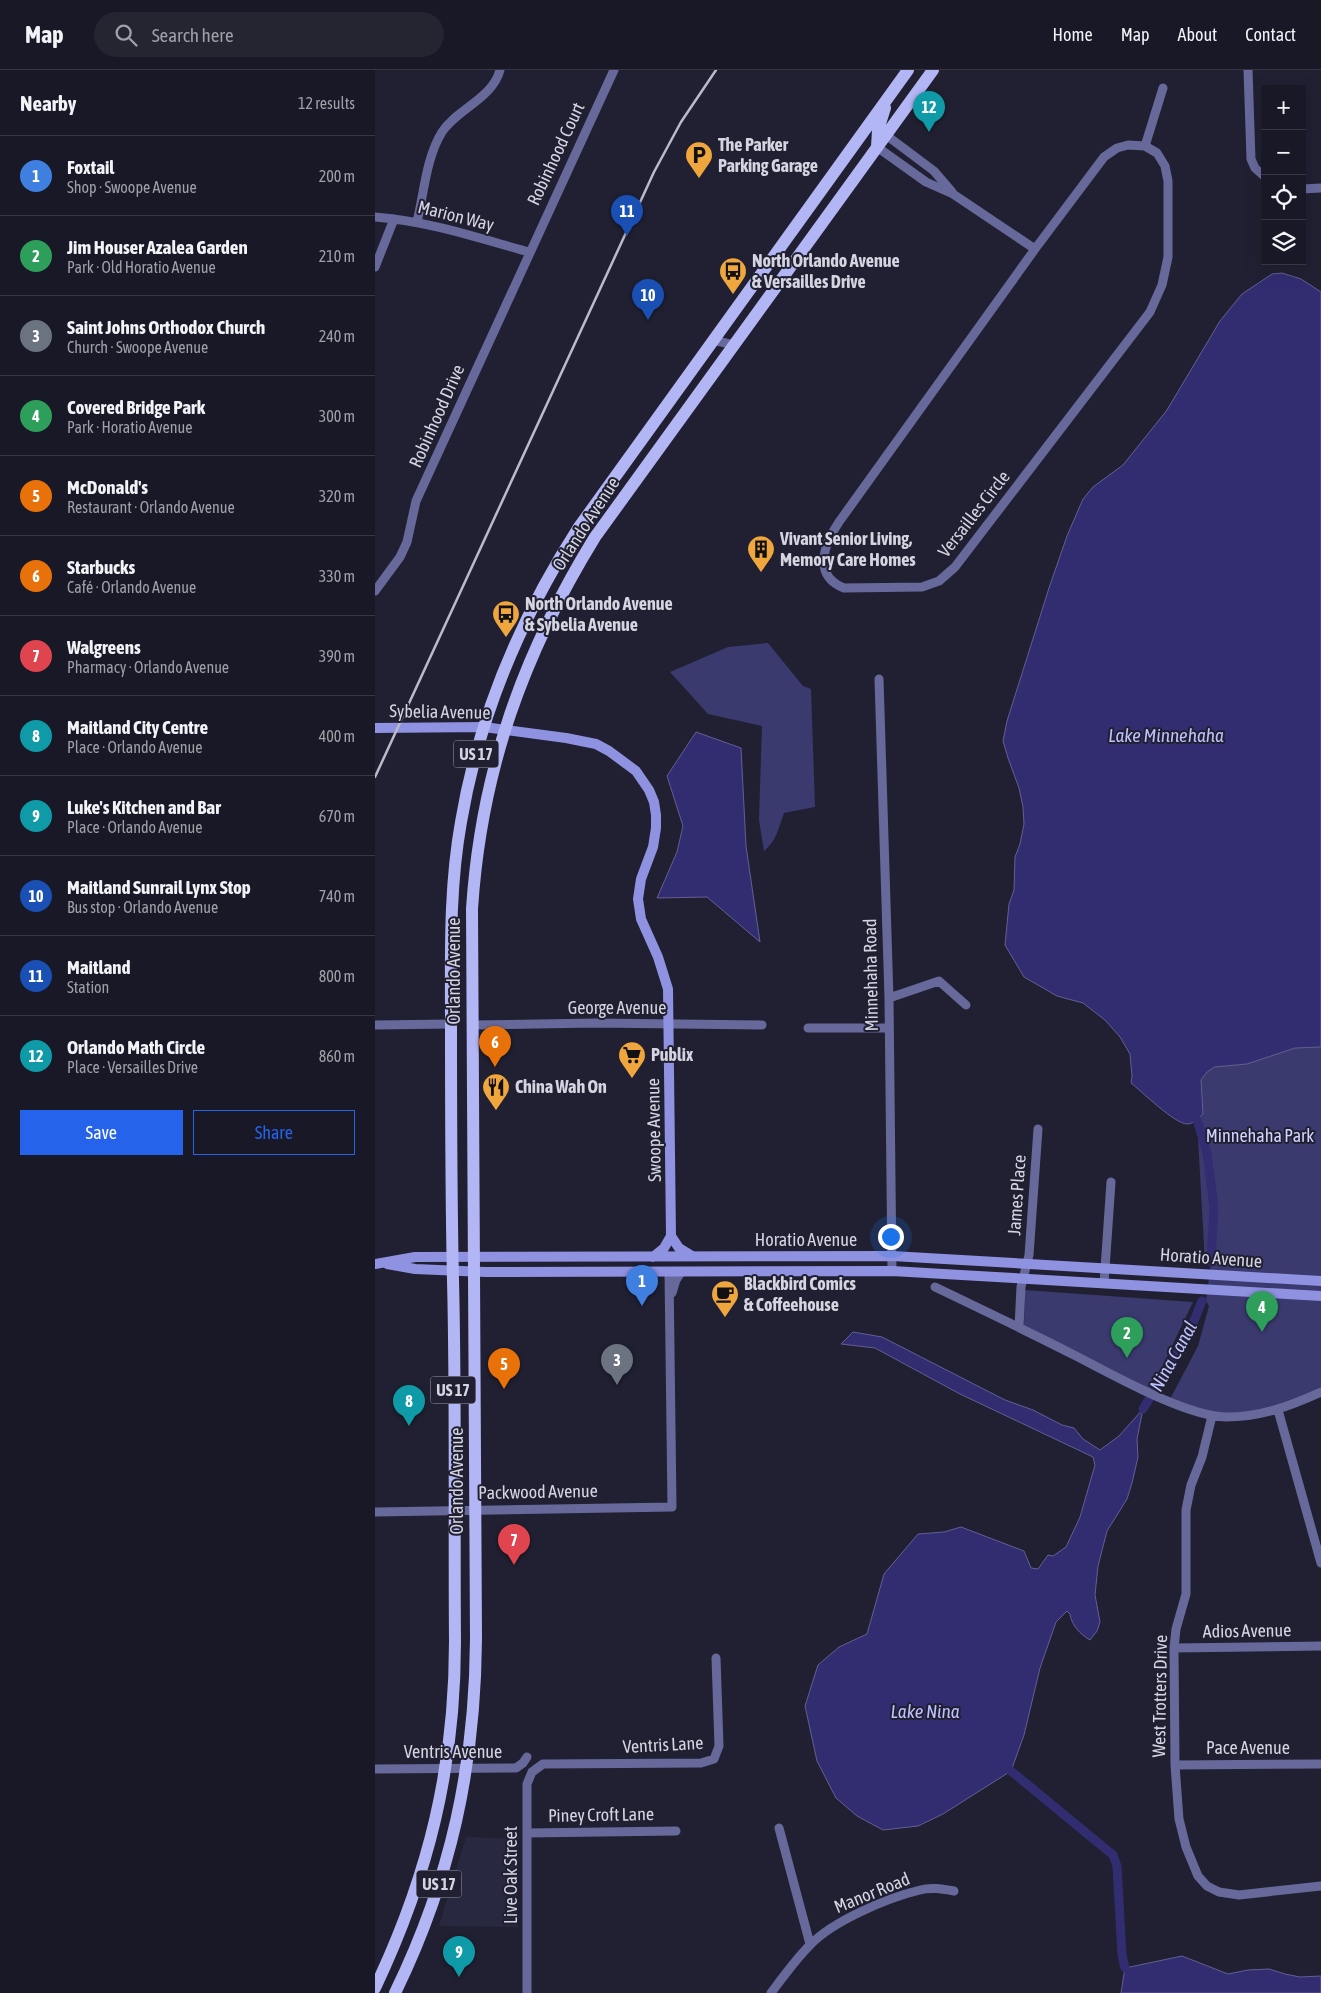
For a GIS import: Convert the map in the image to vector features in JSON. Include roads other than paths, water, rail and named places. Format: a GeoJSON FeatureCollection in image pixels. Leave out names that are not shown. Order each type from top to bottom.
{"type":"FeatureCollection","features":[{"type":"Feature","properties":{"kind":"main road","name":"Orlando Avenue"},"geometry":{"type":"LineString","coordinates":[[375,1988],[403,1927],[433,1833],[446,1768],[455,1672],[451,936],[453,880],[461,820],[484,726],[511,650],[558,559],[579,526],[907,70]]}},
{"type":"Feature","properties":{"kind":"main road","name":"Orlando Avenue"},"geometry":{"type":"LineString","coordinates":[[395,1993],[421,1936],[443,1871],[457,1823],[472,1736],[476,1671],[472,909],[474,877],[481,827],[489,784],[504,730],[530,658],[543,630],[589,546],[933,70]]}},
{"type":"Feature","properties":{"kind":"main road"},"geometry":{"type":"LineString","coordinates":[[877,147],[878,130],[887,100]]}},
{"type":"Feature","properties":{"kind":"main road"},"geometry":{"type":"LineString","coordinates":[[862,168],[864,130]]}},
{"type":"Feature","properties":{"kind":"main road","name":"Sybelia Avenue"},"geometry":{"type":"LineString","coordinates":[[375,728],[484,726],[593,743],[636,771],[649,790],[654,802],[656,828],[653,846],[641,879],[638,899],[641,919],[658,957],[668,989],[669,1024]]}},
{"type":"Feature","properties":{"kind":"main road","name":"Swoope Avenue"},"geometry":{"type":"LineString","coordinates":[[669,1024],[671,1236]]}},
{"type":"Feature","properties":{"kind":"main road"},"geometry":{"type":"LineString","coordinates":[[653,1257],[664,1248],[671,1236],[679,1248],[693,1256]]}},
{"type":"Feature","properties":{"kind":"main road","name":"Horatio Avenue"},"geometry":{"type":"LineString","coordinates":[[453,1263],[474,1256],[891,1256],[1321,1281]]}},
{"type":"Feature","properties":{"kind":"main road"},"geometry":{"type":"LineString","coordinates":[[669,1272],[676,1263],[693,1256]]}},
{"type":"Feature","properties":{"kind":"main road","name":"Horatio Avenue"},"geometry":{"type":"LineString","coordinates":[[378,1263],[415,1257],[453,1263],[474,1271],[892,1271],[1321,1296]]}},
{"type":"Feature","properties":{"kind":"street"},"geometry":{"type":"LineString","coordinates":[[417,222],[434,149],[443,130],[486,93],[500,70]]}},
{"type":"Feature","properties":{"kind":"street","name":"Robinhood Court"},"geometry":{"type":"LineString","coordinates":[[529,252],[614,70]]}},
{"type":"Feature","properties":{"kind":"street"},"geometry":{"type":"LineString","coordinates":[[1248,70],[1251,159],[1262,175]]}},
{"type":"Feature","properties":{"kind":"street"},"geometry":{"type":"LineString","coordinates":[[1145,146],[1163,88]]}},
{"type":"Feature","properties":{"kind":"street"},"geometry":{"type":"LineString","coordinates":[[886,135],[934,171],[953,194]]}},
{"type":"Feature","properties":{"kind":"street","name":"Versailles Circle"},"geometry":{"type":"LineString","coordinates":[[1128,145],[1145,146],[1157,153],[1165,166],[1168,181],[1168,258],[1161,285],[1150,312],[955,567],[939,581],[922,587],[844,588],[833,584],[826,574],[824,562],[826,545],[831,533],[1035,249],[1105,156],[1117,148],[1128,145]]}},
{"type":"Feature","properties":{"kind":"street"},"geometry":{"type":"LineString","coordinates":[[877,147],[925,182],[953,194],[1035,249]]}},
{"type":"Feature","properties":{"kind":"street"},"geometry":{"type":"LineString","coordinates":[[1306,189],[1321,188]]}},
{"type":"Feature","properties":{"kind":"street","name":"Marion Way"},"geometry":{"type":"LineString","coordinates":[[375,217],[417,222],[529,252]]}},
{"type":"Feature","properties":{"kind":"street"},"geometry":{"type":"LineString","coordinates":[[375,267],[394,218]]}},
{"type":"Feature","properties":{"kind":"street","name":"Robinhood Drive"},"geometry":{"type":"LineString","coordinates":[[375,591],[407,542],[416,501],[529,252]]}},
{"type":"Feature","properties":{"kind":"street"},"geometry":{"type":"LineString","coordinates":[[713,340],[734,345]]}},
{"type":"Feature","properties":{"kind":"street","name":"Minnehaha Road"},"geometry":{"type":"LineString","coordinates":[[879,679],[889,998],[892,1271]]}},
{"type":"Feature","properties":{"kind":"street"},"geometry":{"type":"LineString","coordinates":[[889,998],[939,981],[965,1005]]}},
{"type":"Feature","properties":{"kind":"street"},"geometry":{"type":"LineString","coordinates":[[375,1025],[451,1024]]}},
{"type":"Feature","properties":{"kind":"street","name":"George Avenue"},"geometry":{"type":"LineString","coordinates":[[472,1025],[762,1025]]}},
{"type":"Feature","properties":{"kind":"street"},"geometry":{"type":"LineString","coordinates":[[809,1028],[888,1028]]}},
{"type":"Feature","properties":{"kind":"street","name":"James Place"},"geometry":{"type":"LineString","coordinates":[[1019,1327],[1023,1278],[1029,1255],[1038,1129]]}},
{"type":"Feature","properties":{"kind":"street"},"geometry":{"type":"LineString","coordinates":[[1104,1284],[1111,1182]]}},
{"type":"Feature","properties":{"kind":"street"},"geometry":{"type":"LineString","coordinates":[[669,1272],[669,1303]]}},
{"type":"Feature","properties":{"kind":"street"},"geometry":{"type":"LineString","coordinates":[[669,1303],[676,1280],[681,1272]]}},
{"type":"Feature","properties":{"kind":"street"},"geometry":{"type":"LineString","coordinates":[[935,1287],[1131,1384],[1198,1412],[1213,1416],[1246,1416],[1278,1410],[1321,1392]]}},
{"type":"Feature","properties":{"kind":"street","name":"Packwood Avenue"},"geometry":{"type":"LineString","coordinates":[[375,1512],[672,1506],[669,1303]]}},
{"type":"Feature","properties":{"kind":"street"},"geometry":{"type":"LineString","coordinates":[[1278,1410],[1321,1564]]}},
{"type":"Feature","properties":{"kind":"street","name":"West Trotters Drive"},"geometry":{"type":"LineString","coordinates":[[1213,1416],[1202,1457],[1191,1486],[1186,1510],[1186,1594],[1176,1628],[1174,1648],[1177,1803],[1186,1847],[1198,1876],[1207,1886],[1230,1895],[1321,1886]]}},
{"type":"Feature","properties":{"kind":"street","name":"Adios Avenue"},"geometry":{"type":"LineString","coordinates":[[1174,1648],[1321,1646]]}},
{"type":"Feature","properties":{"kind":"street","name":"Ventris Lane"},"geometry":{"type":"LineString","coordinates":[[543,1764],[701,1763],[713,1758],[719,1746],[716,1658]]}},
{"type":"Feature","properties":{"kind":"street","name":"Ventris Avenue"},"geometry":{"type":"LineString","coordinates":[[375,1769],[516,1768],[523,1763],[527,1756]]}},
{"type":"Feature","properties":{"kind":"street","name":"Live Oak Street"},"geometry":{"type":"LineString","coordinates":[[527,1993],[527,1784],[532,1772],[543,1764]]}},
{"type":"Feature","properties":{"kind":"street","name":"Pace Avenue"},"geometry":{"type":"LineString","coordinates":[[1175,1765],[1321,1764]]}},
{"type":"Feature","properties":{"kind":"street"},"geometry":{"type":"LineString","coordinates":[[779,1828],[810,1944]]}},
{"type":"Feature","properties":{"kind":"street","name":"Piney Croft Lane"},"geometry":{"type":"LineString","coordinates":[[527,1833],[676,1830]]}},
{"type":"Feature","properties":{"kind":"street","name":"Manor Road"},"geometry":{"type":"LineString","coordinates":[[771,1993],[810,1944],[839,1922],[879,1904],[920,1890],[935,1888],[954,1891]]}},
{"type":"Feature","properties":{"kind":"water","name":"Lake Minnehaha"},"geometry":{"type":"Polygon","coordinates":[[[1282,273],[1301,279],[1321,292],[1321,1047],[1295,1048],[1247,1064],[1214,1067],[1201,1080],[1203,1114],[1194,1122],[1187,1124],[1175,1119],[1131,1083],[1130,1054],[1120,1037],[1105,1020],[1083,1003],[1057,996],[1024,977],[1005,945],[1009,904],[1014,890],[1015,857],[1024,824],[1019,788],[1003,741],[1007,721],[1049,588],[1067,536],[1083,499],[1093,487],[1123,465],[1167,410],[1220,321],[1242,294],[1272,274],[1282,273]]]}},
{"type":"Feature","properties":{"kind":"water"},"geometry":{"type":"Polygon","coordinates":[[[696,732],[741,748],[746,846],[760,942],[707,897],[657,898],[677,852],[683,826],[667,776],[696,732]]]}},
{"type":"Feature","properties":{"kind":"water","name":"Lake Nina"},"geometry":{"type":"Polygon","coordinates":[[[853,1332],[882,1337],[1005,1400],[1033,1410],[1062,1425],[1074,1428],[1083,1439],[1100,1450],[1119,1436],[1143,1409],[1137,1439],[1138,1457],[1132,1483],[1127,1499],[1107,1531],[1098,1566],[1095,1595],[1100,1622],[1097,1631],[1090,1640],[1086,1638],[1075,1626],[1067,1611],[1056,1622],[1040,1668],[1024,1735],[1011,1771],[943,1814],[918,1826],[883,1830],[857,1816],[836,1798],[817,1761],[805,1706],[818,1665],[839,1647],[867,1634],[884,1574],[918,1534],[944,1532],[961,1527],[1024,1551],[1031,1568],[1038,1569],[1048,1555],[1053,1556],[1066,1547],[1080,1517],[1095,1465],[1093,1457],[960,1394],[875,1348],[841,1344],[853,1332]]]}},
{"type":"Feature","properties":{"kind":"water"},"geometry":{"type":"Polygon","coordinates":[[[1182,1956],[1228,1974],[1248,1970],[1269,1969],[1300,1977],[1321,1976],[1321,1993],[1121,1993],[1125,1968],[1182,1956]]]}},
{"type":"Feature","properties":{"kind":"waterway","name":"Nina Canal"},"geometry":{"type":"LineString","coordinates":[[1197,1120],[1207,1153],[1214,1207],[1211,1262]]}},
{"type":"Feature","properties":{"kind":"waterway","name":"Nina Canal"},"geometry":{"type":"LineString","coordinates":[[1143,1409],[1189,1333],[1202,1301]]}},
{"type":"Feature","properties":{"kind":"waterway"},"geometry":{"type":"LineString","coordinates":[[1011,1771],[1113,1855],[1117,1866],[1122,1955],[1125,1968]]}},
{"type":"Feature","properties":{"kind":"railway"},"geometry":{"type":"LineString","coordinates":[[375,777],[654,172],[681,122],[716,70]]}},
{"type":"Feature","properties":{"kind":"place","name":"Orlando Math Circle"},"geometry":{"type":"Point","coordinates":[929,132]}},
{"type":"Feature","properties":{"kind":"place","name":"The Parker Parking Garage"},"geometry":{"type":"Point","coordinates":[699,179]}},
{"type":"Feature","properties":{"kind":"place","name":"Maitland"},"geometry":{"type":"Point","coordinates":[627,236]}},
{"type":"Feature","properties":{"kind":"place","name":"North Orlando Avenue & Versailles Drive"},"geometry":{"type":"Point","coordinates":[733,295]}},
{"type":"Feature","properties":{"kind":"place","name":"Maitland Sunrail Lynx Stop"},"geometry":{"type":"Point","coordinates":[648,320]}},
{"type":"Feature","properties":{"kind":"place","name":"Vivant Senior Living, Memory Care Homes"},"geometry":{"type":"Point","coordinates":[761,573]}},
{"type":"Feature","properties":{"kind":"place","name":"North Orlando Avenue & Sybelia Avenue"},"geometry":{"type":"Point","coordinates":[506,638]}},
{"type":"Feature","properties":{"kind":"place","name":"Starbucks"},"geometry":{"type":"Point","coordinates":[495,1067]}},
{"type":"Feature","properties":{"kind":"place","name":"Publix"},"geometry":{"type":"Point","coordinates":[632,1079]}},
{"type":"Feature","properties":{"kind":"place","name":"China Wah On"},"geometry":{"type":"Point","coordinates":[496,1111]}},
{"type":"Feature","properties":{"kind":"place","name":"Foxtail"},"geometry":{"type":"Point","coordinates":[642,1306]}},
{"type":"Feature","properties":{"kind":"place","name":"Blackbird Comics & Coffeehouse"},"geometry":{"type":"Point","coordinates":[725,1318]}},
{"type":"Feature","properties":{"kind":"place","name":"Covered Bridge Park"},"geometry":{"type":"Point","coordinates":[1262,1332]}},
{"type":"Feature","properties":{"kind":"place","name":"Jim Houser Azalea Garden"},"geometry":{"type":"Point","coordinates":[1127,1358]}},
{"type":"Feature","properties":{"kind":"place","name":"Saint Johns Orthodox Church"},"geometry":{"type":"Point","coordinates":[617,1385]}},
{"type":"Feature","properties":{"kind":"place","name":"McDonald's"},"geometry":{"type":"Point","coordinates":[504,1389]}},
{"type":"Feature","properties":{"kind":"place","name":"Maitland City Centre"},"geometry":{"type":"Point","coordinates":[409,1426]}},
{"type":"Feature","properties":{"kind":"place","name":"Walgreens"},"geometry":{"type":"Point","coordinates":[514,1565]}},
{"type":"Feature","properties":{"kind":"place","name":"Luke's Kitchen and Bar"},"geometry":{"type":"Point","coordinates":[459,1977]}},
{"type":"Feature","properties":{"kind":"park label","name":"Minnehaha Park"},"geometry":{"type":"Point","coordinates":[1260,1136]}}]}
